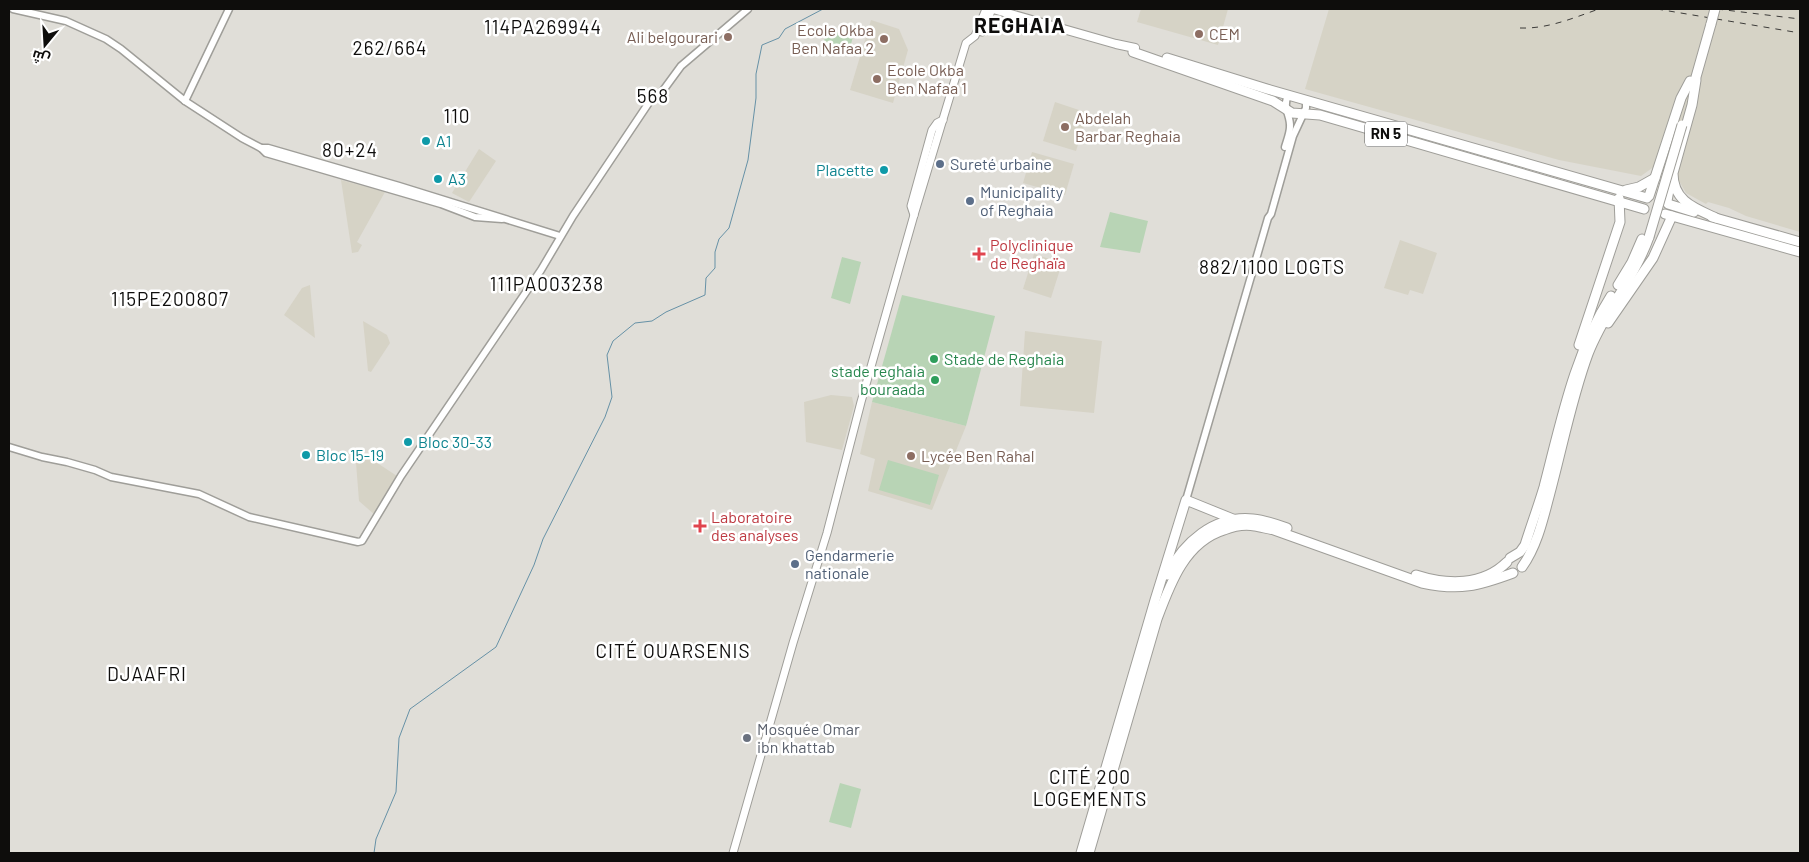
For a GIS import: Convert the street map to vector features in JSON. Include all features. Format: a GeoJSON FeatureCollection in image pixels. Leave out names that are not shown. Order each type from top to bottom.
{"type":"FeatureCollection","features":[{"type":"Feature","properties":{"kind":"highway"},"geometry":{"type":"LineString","coordinates":[[1089,853],[1157,619],[1166,594],[1180,566],[1190,552],[1203,540],[1235,526],[1254,525],[1274,530],[1422,583],[1447,588],[1472,586],[1518,572],[1522,567],[1531,550],[1544,516],[1579,360],[1596,322],[1647,236],[1693,80],[1708,24],[1710,9]]}},
{"type":"Feature","properties":{"kind":"highway"},"geometry":{"type":"LineString","coordinates":[[1708,24],[1715,9]]}},
{"type":"Feature","properties":{"kind":"highway","name":"RN 5"},"geometry":{"type":"LineString","coordinates":[[1134,50],[1648,197]]}},
{"type":"Feature","properties":{"kind":"highway","name":"RN 5"},"geometry":{"type":"LineString","coordinates":[[1134,50],[1273,101],[1292,113],[1320,115],[1640,208]]}},
{"type":"Feature","properties":{"kind":"highway"},"geometry":{"type":"LineString","coordinates":[[1155,600],[1169,571],[1193,539],[1207,529],[1233,520],[1252,519],[1270,522],[1424,577],[1442,581],[1463,582],[1479,579],[1500,569],[1520,552],[1525,545],[1571,396],[1601,335],[1653,258],[1669,215],[1668,203],[1673,173],[1692,105],[1693,80]]}},
{"type":"Feature","properties":{"kind":"highway"},"geometry":{"type":"LineString","coordinates":[[1620,222],[1626,214],[1644,205],[1655,178],[1681,98],[1693,80]]}},
{"type":"Feature","properties":{"kind":"highway"},"geometry":{"type":"LineString","coordinates":[[1273,101],[1276,92]]}},
{"type":"Feature","properties":{"kind":"highway"},"geometry":{"type":"LineString","coordinates":[[1673,173],[1674,186],[1681,199],[1693,208],[1716,218]]}},
{"type":"Feature","properties":{"kind":"highway"},"geometry":{"type":"LineString","coordinates":[[1571,396],[1576,356],[1620,222],[1621,214],[1618,202],[1621,190],[1639,187],[1655,178]]}},
{"type":"Feature","properties":{"kind":"highway"},"geometry":{"type":"LineString","coordinates":[[1648,197],[1653,194],[1662,195],[1668,203],[1692,212],[1800,242]]}},
{"type":"Feature","properties":{"kind":"highway"},"geometry":{"type":"LineString","coordinates":[[1640,208],[1655,218],[1669,215],[1800,252]]}},
{"type":"Feature","properties":{"kind":"highway"},"geometry":{"type":"LineString","coordinates":[[1689,221],[1692,212]]}},
{"type":"Feature","properties":{"kind":"highway"},"geometry":{"type":"LineString","coordinates":[[1081,853],[1186,500],[1233,520]]}},
{"type":"Feature","properties":{"kind":"highway"},"geometry":{"type":"LineString","coordinates":[[1509,560],[1518,558],[1521,561],[1522,567]]}},
{"type":"Feature","properties":{"kind":"highway"},"geometry":{"type":"LineString","coordinates":[[1509,560],[1506,567],[1513,573]]}},
{"type":"Feature","properties":{"kind":"main road"},"geometry":{"type":"LineString","coordinates":[[733,853],[827,532],[862,395],[914,215],[911,206],[932,130],[937,123],[943,120],[969,41],[980,28],[986,9]]}},
{"type":"Feature","properties":{"kind":"main road"},"geometry":{"type":"LineString","coordinates":[[969,41],[981,34],[997,9]]}},
{"type":"Feature","properties":{"kind":"main road","name":"RN 5"},"geometry":{"type":"LineString","coordinates":[[997,9],[1134,50]]}},
{"type":"Feature","properties":{"kind":"street"},"geometry":{"type":"LineString","coordinates":[[13,9],[58,18],[106,39],[185,101],[261,148],[268,148],[473,212],[560,236]]}},
{"type":"Feature","properties":{"kind":"street"},"geometry":{"type":"LineString","coordinates":[[185,101],[229,9]]}},
{"type":"Feature","properties":{"kind":"street"},"geometry":{"type":"LineString","coordinates":[[9,447],[99,471],[111,477],[199,494],[212,498],[239,513],[264,521],[358,542],[362,541],[401,476],[541,270],[560,236],[650,100],[659,96],[681,66],[748,9]]}},
{"type":"Feature","properties":{"kind":"street"},"geometry":{"type":"LineString","coordinates":[[1186,500],[1268,218],[1290,131],[1290,121],[1285,103],[1288,95]]}},
{"type":"Feature","properties":{"kind":"street"},"geometry":{"type":"LineString","coordinates":[[1268,218],[1293,136],[1304,114],[1306,100]]}},
{"type":"Feature","properties":{"kind":"shaded area","name":"CEM"},"geometry":{"type":"Polygon","coordinates":[[[1141,9],[1228,9],[1218,45],[1137,22],[1141,9]]]}},
{"type":"Feature","properties":{"kind":"shaded area"},"geometry":{"type":"Polygon","coordinates":[[[1329,9],[1800,9],[1800,232],[1746,216],[1729,208],[1708,202],[1706,204],[1686,193],[1676,172],[1655,166],[1641,176],[1559,160],[1305,89],[1329,9]]]}},
{"type":"Feature","properties":{"kind":"shaded area"},"geometry":{"type":"Polygon","coordinates":[[[871,20],[899,29],[908,50],[893,103],[850,90],[871,20]]]}},
{"type":"Feature","properties":{"kind":"shaded area","name":"Abdelah Barbar Reghaia"},"geometry":{"type":"Polygon","coordinates":[[[1055,102],[1088,113],[1076,151],[1043,141],[1055,102]]]}},
{"type":"Feature","properties":{"kind":"shaded area"},"geometry":{"type":"Polygon","coordinates":[[[479,149],[496,161],[469,202],[452,193],[479,149]]]}},
{"type":"Feature","properties":{"kind":"shaded area"},"geometry":{"type":"Polygon","coordinates":[[[1032,152],[1074,164],[1065,195],[1023,183],[1032,152]]]}},
{"type":"Feature","properties":{"kind":"shaded area"},"geometry":{"type":"Polygon","coordinates":[[[341,180],[385,192],[357,242],[362,245],[358,252],[352,253],[341,180]]]}},
{"type":"Feature","properties":{"kind":"shaded area"},"geometry":{"type":"Polygon","coordinates":[[[1400,240],[1437,253],[1423,294],[1410,290],[1408,295],[1384,288],[1400,240]]]}},
{"type":"Feature","properties":{"kind":"shaded area"},"geometry":{"type":"Polygon","coordinates":[[[1034,254],[1062,263],[1051,298],[1023,289],[1034,254]]]}},
{"type":"Feature","properties":{"kind":"shaded area"},"geometry":{"type":"Polygon","coordinates":[[[310,285],[315,338],[284,315],[302,288],[310,285]]]}},
{"type":"Feature","properties":{"kind":"shaded area"},"geometry":{"type":"Polygon","coordinates":[[[363,321],[387,335],[390,343],[371,372],[368,371],[363,321]]]}},
{"type":"Feature","properties":{"kind":"shaded area"},"geometry":{"type":"Polygon","coordinates":[[[1025,331],[1102,341],[1094,413],[1020,406],[1025,331]]]}},
{"type":"Feature","properties":{"kind":"shaded area"},"geometry":{"type":"Polygon","coordinates":[[[831,395],[852,397],[854,406],[842,450],[806,442],[804,402],[831,395]]]}},
{"type":"Feature","properties":{"kind":"shaded area","name":"Lycée Ben Rahal"},"geometry":{"type":"Polygon","coordinates":[[[872,402],[966,426],[932,510],[868,491],[875,459],[860,454],[872,402]]]}},
{"type":"Feature","properties":{"kind":"shaded area"},"geometry":{"type":"Polygon","coordinates":[[[368,457],[397,476],[375,515],[359,501],[356,463],[368,457]]]}},
{"type":"Feature","properties":{"kind":"green space"},"geometry":{"type":"Polygon","coordinates":[[[827,29],[853,36],[850,49],[824,41],[827,29]]]}},
{"type":"Feature","properties":{"kind":"green space"},"geometry":{"type":"Polygon","coordinates":[[[1110,212],[1148,221],[1140,253],[1100,247],[1110,212]]]}},
{"type":"Feature","properties":{"kind":"green space"},"geometry":{"type":"Polygon","coordinates":[[[842,257],[861,262],[850,304],[831,298],[842,257]]]}},
{"type":"Feature","properties":{"kind":"green space","name":"Stade de Reghaia"},"geometry":{"type":"Polygon","coordinates":[[[902,295],[995,316],[966,426],[872,402],[902,295]]]}},
{"type":"Feature","properties":{"kind":"green space"},"geometry":{"type":"Polygon","coordinates":[[[888,460],[939,475],[930,505],[879,490],[888,460]]]}},
{"type":"Feature","properties":{"kind":"green space"},"geometry":{"type":"Polygon","coordinates":[[[840,783],[861,789],[851,828],[829,822],[840,783]]]}},
{"type":"Feature","properties":{"kind":"waterway"},"geometry":{"type":"LineString","coordinates":[[374,853],[376,839],[396,792],[399,738],[410,709],[496,647],[534,565],[543,539],[605,417],[612,397],[607,355],[613,341],[635,323],[652,321],[666,312],[705,295],[706,278],[715,268],[715,252],[719,239],[729,228],[748,160],[756,98],[756,74],[762,45],[779,38],[785,29],[823,9]]}},
{"type":"Feature","properties":{"kind":"railway"},"geometry":{"type":"LineString","coordinates":[[1567,9],[1580,9]]}},
{"type":"Feature","properties":{"kind":"railway"},"geometry":{"type":"LineString","coordinates":[[1520,28],[1550,25],[1599,9]]}},
{"type":"Feature","properties":{"kind":"railway"},"geometry":{"type":"LineString","coordinates":[[1657,9],[1800,33]]}},
{"type":"Feature","properties":{"kind":"railway"},"geometry":{"type":"LineString","coordinates":[[1717,9],[1800,19]]}},
{"type":"Feature","properties":{"kind":"place","name":"CEM"},"geometry":{"type":"Point","coordinates":[1199,34]}},
{"type":"Feature","properties":{"kind":"place","name":"Ali belgourari"},"geometry":{"type":"Point","coordinates":[728,37]}},
{"type":"Feature","properties":{"kind":"place","name":"Ecole Okba Ben Nafaa 2"},"geometry":{"type":"Point","coordinates":[884,39]}},
{"type":"Feature","properties":{"kind":"place","name":"Ecole Okba Ben Nafaa 1"},"geometry":{"type":"Point","coordinates":[877,79]}},
{"type":"Feature","properties":{"kind":"place","name":"Abdelah Barbar Reghaia"},"geometry":{"type":"Point","coordinates":[1065,127]}},
{"type":"Feature","properties":{"kind":"place","name":"A1"},"geometry":{"type":"Point","coordinates":[426,141]}},
{"type":"Feature","properties":{"kind":"place","name":"Sureté urbaine"},"geometry":{"type":"Point","coordinates":[940,164]}},
{"type":"Feature","properties":{"kind":"place","name":"Placette"},"geometry":{"type":"Point","coordinates":[884,170]}},
{"type":"Feature","properties":{"kind":"place","name":"A3"},"geometry":{"type":"Point","coordinates":[438,179]}},
{"type":"Feature","properties":{"kind":"place","name":"Municipality of Reghaia"},"geometry":{"type":"Point","coordinates":[970,201]}},
{"type":"Feature","properties":{"kind":"place","name":"Polyclinique de Reghaïa"},"geometry":{"type":"Point","coordinates":[979,254]}},
{"type":"Feature","properties":{"kind":"place","name":"Stade de Reghaia"},"geometry":{"type":"Point","coordinates":[934,359]}},
{"type":"Feature","properties":{"kind":"place","name":"stade reghaia bouraada"},"geometry":{"type":"Point","coordinates":[935,380]}},
{"type":"Feature","properties":{"kind":"place","name":"Bloc 30-33"},"geometry":{"type":"Point","coordinates":[408,442]}},
{"type":"Feature","properties":{"kind":"place","name":"Bloc 15-19"},"geometry":{"type":"Point","coordinates":[306,455]}},
{"type":"Feature","properties":{"kind":"place","name":"Lycée Ben Rahal"},"geometry":{"type":"Point","coordinates":[911,456]}},
{"type":"Feature","properties":{"kind":"place","name":"Laboratoire des analyses"},"geometry":{"type":"Point","coordinates":[700,526]}},
{"type":"Feature","properties":{"kind":"place","name":"Gendarmerie nationale"},"geometry":{"type":"Point","coordinates":[795,564]}},
{"type":"Feature","properties":{"kind":"place","name":"Mosquée Omar ibn khattab"},"geometry":{"type":"Point","coordinates":[747,738]}},
{"type":"Feature","properties":{"kind":"district","name":"REGHAIA"},"geometry":{"type":"Point","coordinates":[1020,26]}},
{"type":"Feature","properties":{"kind":"district","name":"114PA269944"},"geometry":{"type":"Point","coordinates":[543,27]}},
{"type":"Feature","properties":{"kind":"district","name":"262/664"},"geometry":{"type":"Point","coordinates":[390,48]}},
{"type":"Feature","properties":{"kind":"district","name":"568"},"geometry":{"type":"Point","coordinates":[653,96]}},
{"type":"Feature","properties":{"kind":"district","name":"110"},"geometry":{"type":"Point","coordinates":[457,116]}},
{"type":"Feature","properties":{"kind":"district","name":"80+24"},"geometry":{"type":"Point","coordinates":[350,150]}},
{"type":"Feature","properties":{"kind":"district","name":"882/1100 LOGTS"},"geometry":{"type":"Point","coordinates":[1272,267]}},
{"type":"Feature","properties":{"kind":"district","name":"111PA003238"},"geometry":{"type":"Point","coordinates":[547,284]}},
{"type":"Feature","properties":{"kind":"district","name":"115PE200807"},"geometry":{"type":"Point","coordinates":[170,299]}},
{"type":"Feature","properties":{"kind":"district","name":"CITÉ OUARSENIS"},"geometry":{"type":"Point","coordinates":[673,651]}},
{"type":"Feature","properties":{"kind":"district","name":"DJAAFRI"},"geometry":{"type":"Point","coordinates":[147,674]}},
{"type":"Feature","properties":{"kind":"district","name":"CITÉ 200 LOGEMENTS"},"geometry":{"type":"Point","coordinates":[1090,788]}}]}
